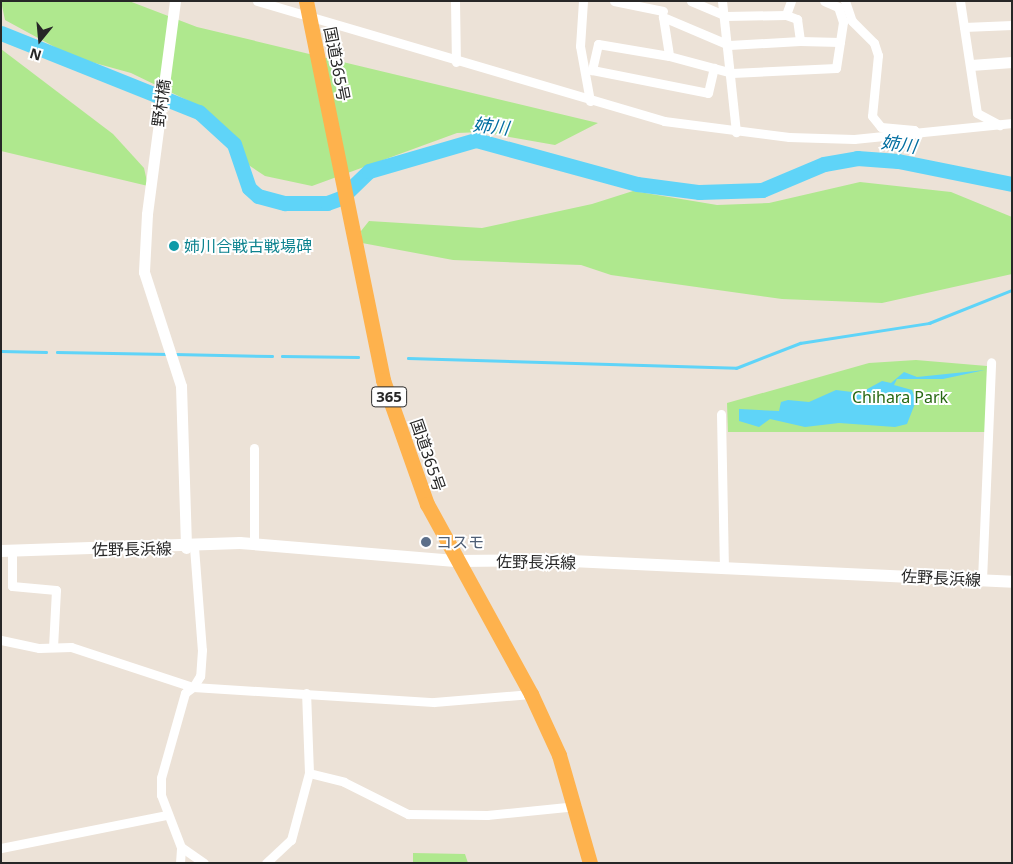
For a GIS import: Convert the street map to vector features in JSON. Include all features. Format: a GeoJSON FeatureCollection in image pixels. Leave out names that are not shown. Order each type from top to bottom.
{"type":"FeatureCollection","features":[{"type":"Feature","properties":{"kind":"highway","name":"国道365号"},"geometry":{"type":"LineString","coordinates":[[309,14],[350,225],[384,380],[427,504],[455,561],[531,694],[577,806],[590,863]]}},
{"type":"Feature","properties":{"kind":"main road","name":"佐野長浜線"},"geometry":{"type":"LineString","coordinates":[[6,551],[190,548],[254,544],[455,561],[724,568],[1012,582]]}},
{"type":"Feature","properties":{"kind":"street","name":"野村橋"},"geometry":{"type":"LineString","coordinates":[[175,1],[148,206],[144,272],[177,365],[190,548]]}},
{"type":"Feature","properties":{"kind":"street"},"geometry":{"type":"LineString","coordinates":[[257,1],[309,14],[456,62],[664,121],[736,132],[854,139],[1012,124]]}},
{"type":"Feature","properties":{"kind":"street"},"geometry":{"type":"LineString","coordinates":[[455,1],[456,62]]}},
{"type":"Feature","properties":{"kind":"street"},"geometry":{"type":"LineString","coordinates":[[583,1],[580,46],[590,100]]}},
{"type":"Feature","properties":{"kind":"street"},"geometry":{"type":"LineString","coordinates":[[614,1],[663,10],[729,46],[800,40],[840,42]]}},
{"type":"Feature","properties":{"kind":"street"},"geometry":{"type":"LineString","coordinates":[[691,1],[726,16],[786,15],[797,19],[800,40]]}},
{"type":"Feature","properties":{"kind":"street"},"geometry":{"type":"LineString","coordinates":[[722,1],[726,16],[736,132]]}},
{"type":"Feature","properties":{"kind":"street"},"geometry":{"type":"LineString","coordinates":[[786,15],[791,1]]}},
{"type":"Feature","properties":{"kind":"street"},"geometry":{"type":"LineString","coordinates":[[714,68],[708,93],[592,70],[598,44],[669,56],[714,68],[732,73],[836,68],[843,22],[838,7],[824,1]]}},
{"type":"Feature","properties":{"kind":"street"},"geometry":{"type":"LineString","coordinates":[[845,1],[852,21],[874,43],[878,55],[872,116],[881,127],[914,130],[918,134]]}},
{"type":"Feature","properties":{"kind":"street"},"geometry":{"type":"LineString","coordinates":[[960,1],[977,113],[1000,125]]}},
{"type":"Feature","properties":{"kind":"street"},"geometry":{"type":"LineString","coordinates":[[663,10],[669,56]]}},
{"type":"Feature","properties":{"kind":"street"},"geometry":{"type":"LineString","coordinates":[[964,27],[1012,25]]}},
{"type":"Feature","properties":{"kind":"street"},"geometry":{"type":"LineString","coordinates":[[971,65],[1012,62]]}},
{"type":"Feature","properties":{"kind":"street"},"geometry":{"type":"LineString","coordinates":[[982,580],[991,362]]}},
{"type":"Feature","properties":{"kind":"street"},"geometry":{"type":"LineString","coordinates":[[721,414],[724,568]]}},
{"type":"Feature","properties":{"kind":"street"},"geometry":{"type":"LineString","coordinates":[[254,448],[254,544]]}},
{"type":"Feature","properties":{"kind":"street"},"geometry":{"type":"LineString","coordinates":[[180,863],[181,847],[166,814],[161,778],[185,693],[193,687],[200,676],[202,650],[190,548]]}},
{"type":"Feature","properties":{"kind":"street"},"geometry":{"type":"LineString","coordinates":[[6,551],[12,586],[56,590],[53,647]]}},
{"type":"Feature","properties":{"kind":"street"},"geometry":{"type":"LineString","coordinates":[[1,640],[53,647],[124,662],[193,687],[434,702],[531,694]]}},
{"type":"Feature","properties":{"kind":"street"},"geometry":{"type":"LineString","coordinates":[[266,863],[291,840],[309,773],[306,693]]}},
{"type":"Feature","properties":{"kind":"street"},"geometry":{"type":"LineString","coordinates":[[309,773],[344,782],[408,814],[487,815],[577,806]]}},
{"type":"Feature","properties":{"kind":"street"},"geometry":{"type":"LineString","coordinates":[[1,848],[166,814]]}},
{"type":"Feature","properties":{"kind":"street"},"geometry":{"type":"LineString","coordinates":[[181,847],[204,863]]}},
{"type":"Feature","properties":{"kind":"green space"},"geometry":{"type":"Polygon","coordinates":[[[1,1],[129,1],[197,27],[598,123],[555,145],[482,132],[457,133],[312,186],[265,176],[244,162],[235,137],[195,104],[131,73],[73,57],[5,20],[1,1]]]}},
{"type":"Feature","properties":{"kind":"green space"},"geometry":{"type":"Polygon","coordinates":[[[1,49],[113,134],[144,168],[148,186],[1,151],[1,49]]]}},
{"type":"Feature","properties":{"kind":"green space"},"geometry":{"type":"Polygon","coordinates":[[[860,182],[951,192],[1012,217],[1012,274],[882,303],[782,299],[611,275],[581,265],[453,260],[362,243],[361,231],[369,221],[482,228],[592,204],[633,191],[717,205],[769,203],[860,182]]]}},
{"type":"Feature","properties":{"kind":"green space","name":"Chihara Park"},"geometry":{"type":"Polygon","coordinates":[[[916,360],[987,366],[986,432],[728,432],[727,403],[869,363],[916,360]]]}},
{"type":"Feature","properties":{"kind":"green space"},"geometry":{"type":"Polygon","coordinates":[[[413,853],[465,854],[468,863],[413,863],[413,853]]]}},
{"type":"Feature","properties":{"kind":"water"},"geometry":{"type":"Polygon","coordinates":[[[985,370],[943,379],[897,379],[894,385],[912,390],[916,401],[907,424],[895,427],[839,423],[805,427],[770,419],[759,427],[739,421],[739,409],[779,411],[781,402],[788,400],[809,402],[836,390],[860,393],[882,381],[891,383],[904,372],[917,377],[985,370]]]}},
{"type":"Feature","properties":{"kind":"waterway","name":"姉川"},"geometry":{"type":"LineString","coordinates":[[1,33],[199,112],[234,144],[249,188],[258,196],[285,203],[327,203],[341,198],[369,171],[476,140],[637,184],[699,192],[762,190],[824,164],[857,158],[898,161],[1012,184]]}},
{"type":"Feature","properties":{"kind":"waterway"},"geometry":{"type":"LineString","coordinates":[[408,358],[736,368],[800,343],[929,323],[1012,290]]}},
{"type":"Feature","properties":{"kind":"waterway"},"geometry":{"type":"LineString","coordinates":[[1,351],[46,352]]}},
{"type":"Feature","properties":{"kind":"waterway"},"geometry":{"type":"LineString","coordinates":[[57,352],[168,354]]}},
{"type":"Feature","properties":{"kind":"waterway"},"geometry":{"type":"LineString","coordinates":[[174,354],[272,356]]}},
{"type":"Feature","properties":{"kind":"waterway"},"geometry":{"type":"LineString","coordinates":[[282,356],[358,357]]}},
{"type":"Feature","properties":{"kind":"place","name":"姉川合戦古戦場碑"},"geometry":{"type":"Point","coordinates":[174,246]}},
{"type":"Feature","properties":{"kind":"place","name":"コスモ"},"geometry":{"type":"Point","coordinates":[426,542]}}]}
